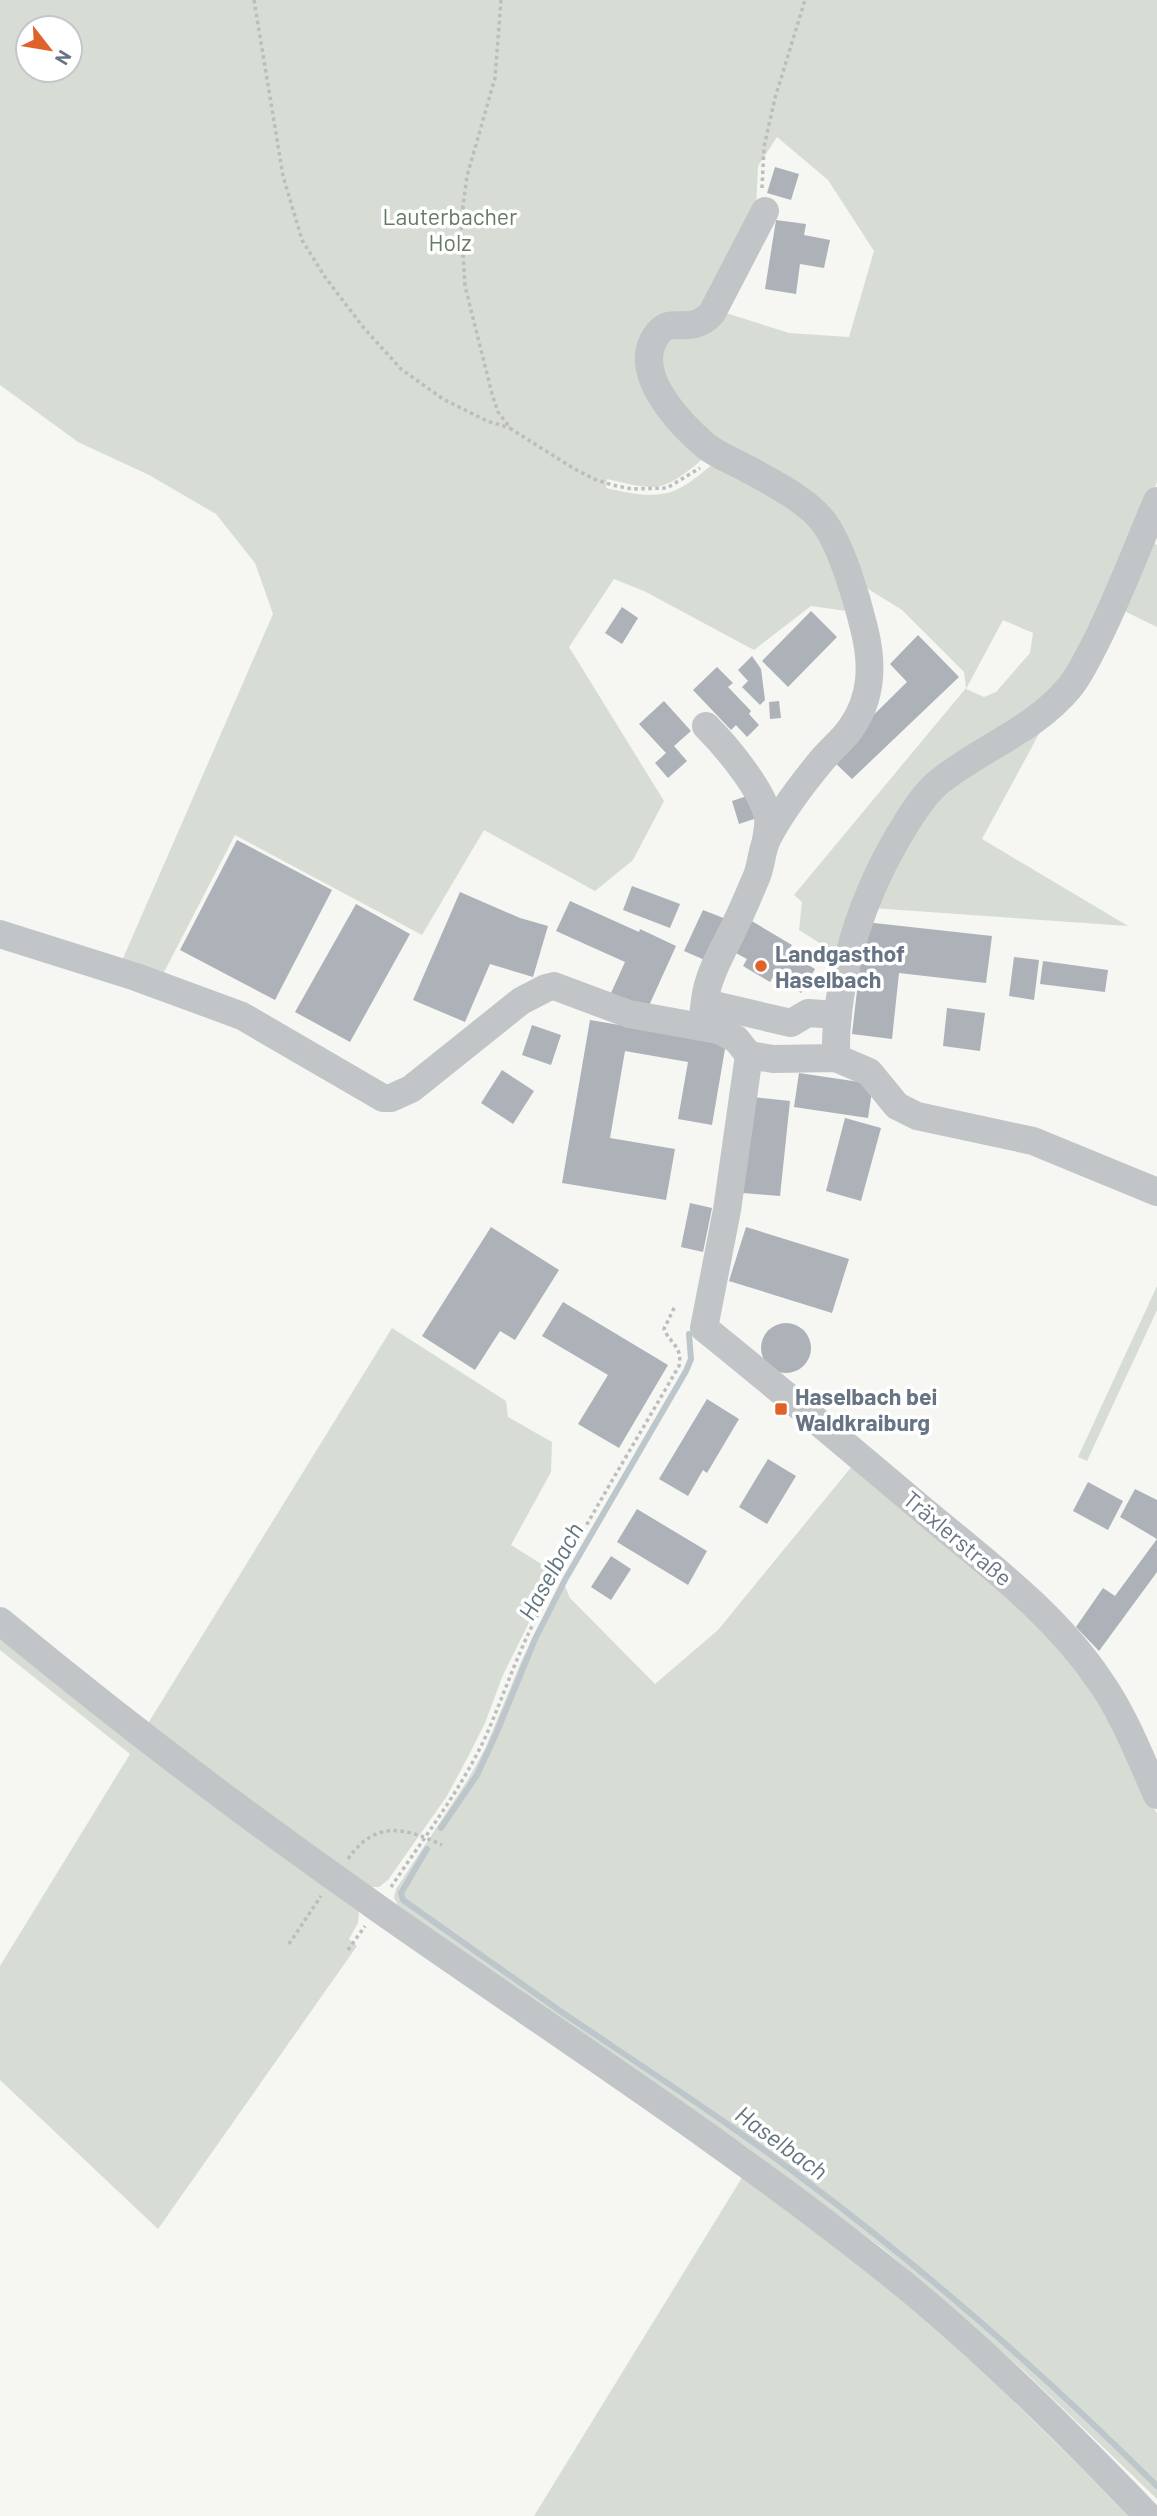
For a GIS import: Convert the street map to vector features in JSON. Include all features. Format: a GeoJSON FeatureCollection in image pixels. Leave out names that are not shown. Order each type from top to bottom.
{"type":"FeatureCollection","features":[{"type":"Feature","properties":{"kind":"street"},"geometry":{"type":"LineString","coordinates":[[765,211],[712,313],[704,322],[690,327],[667,326],[660,331],[649,355],[649,368],[661,397],[707,446],[785,491],[807,506],[825,524],[857,602],[870,652],[871,675],[866,699],[851,728],[807,778],[766,840]]}},
{"type":"Feature","properties":{"kind":"street"},"geometry":{"type":"LineString","coordinates":[[836,1058],[838,1015],[861,916],[895,841],[917,807],[937,783],[1048,710],[1071,686],[1112,609],[1157,501]]}},
{"type":"Feature","properties":{"kind":"street"},"geometry":{"type":"LineString","coordinates":[[706,726],[727,747],[762,801],[768,817],[758,874],[737,923],[720,952],[707,988],[704,1014],[718,1030],[736,1039],[749,1055],[773,1059],[836,1058],[869,1072],[897,1106],[918,1116],[1033,1141],[1157,1192]]}},
{"type":"Feature","properties":{"kind":"street"},"geometry":{"type":"LineString","coordinates":[[0,934],[136,977],[242,1016],[383,1098],[401,1095],[521,1001],[554,986],[629,1014],[704,1014],[791,1023],[808,1013],[838,1015]]}},
{"type":"Feature","properties":{"kind":"street","name":"Träxlerstraße"},"geometry":{"type":"LineString","coordinates":[[749,1055],[727,1210],[704,1328],[1009,1580],[1072,1643],[1115,1704],[1157,1795]]}},
{"type":"Feature","properties":{"kind":"street"},"geometry":{"type":"LineString","coordinates":[[0,1620],[156,1746],[377,1908],[728,2149],[883,2267],[988,2358],[1149,2516]]}},
{"type":"Feature","properties":{"kind":"path"},"geometry":{"type":"LineString","coordinates":[[254,0],[283,176],[302,240],[325,277],[363,327],[401,369],[443,399],[487,421],[511,429],[594,479],[632,489],[667,488],[719,454]]}},
{"type":"Feature","properties":{"kind":"path"},"geometry":{"type":"LineString","coordinates":[[501,0],[495,78],[467,176],[461,222],[461,250],[465,286],[492,394],[498,412],[511,429]]}},
{"type":"Feature","properties":{"kind":"path"},"geometry":{"type":"LineString","coordinates":[[765,211],[761,183],[764,147],[775,98],[805,0]]}},
{"type":"Feature","properties":{"kind":"path"},"geometry":{"type":"LineString","coordinates":[[348,1950],[471,1765],[489,1729],[521,1648],[562,1567],[679,1366],[680,1358],[675,1343],[667,1337],[664,1329],[675,1306]]}},
{"type":"Feature","properties":{"kind":"path"},"geometry":{"type":"LineString","coordinates":[[347,1860],[357,1846],[381,1832],[410,1830],[442,1845]]}},
{"type":"Feature","properties":{"kind":"path"},"geometry":{"type":"LineString","coordinates":[[289,1944],[321,1896]]}},
{"type":"Feature","properties":{"kind":"green space","name":"Lauterbacher Holz"},"geometry":{"type":"Polygon","coordinates":[[[0,0],[1157,0],[1157,482],[1107,605],[1070,675],[1055,695],[1003,735],[942,772],[912,805],[881,851],[855,907],[840,956],[799,930],[802,902],[794,895],[966,688],[964,672],[902,610],[857,582],[830,525],[817,510],[715,445],[696,430],[658,386],[653,359],[658,342],[666,333],[675,329],[694,331],[711,324],[723,312],[789,333],[849,337],[874,251],[828,180],[777,137],[758,166],[756,208],[711,306],[694,319],[662,324],[650,342],[646,360],[648,377],[656,394],[668,411],[710,453],[683,475],[660,486],[646,487],[607,479],[606,488],[642,494],[669,492],[689,483],[719,459],[788,498],[813,516],[831,541],[853,599],[846,611],[811,606],[754,650],[644,591],[614,579],[569,647],[664,801],[633,860],[595,891],[484,830],[422,935],[235,835],[162,976],[121,963],[273,614],[255,563],[216,514],[149,475],[78,442],[0,385],[0,0]],[[1003,620],[966,689],[984,697],[996,692],[1030,653],[1033,633],[1003,620]]]}},
{"type":"Feature","properties":{"kind":"green space"},"geometry":{"type":"Polygon","coordinates":[[[1148,540],[1157,545],[1157,627],[1118,608],[1148,540]]]}},
{"type":"Feature","properties":{"kind":"green space"},"geometry":{"type":"Polygon","coordinates":[[[1046,721],[982,839],[1128,926],[872,908],[939,791],[1046,721]]]}},
{"type":"Feature","properties":{"kind":"green space"},"geometry":{"type":"Polygon","coordinates":[[[1157,1286],[1157,1310],[1087,1461],[1078,1457],[1157,1286]]]}},
{"type":"Feature","properties":{"kind":"green space"},"geometry":{"type":"Polygon","coordinates":[[[392,1328],[506,1401],[508,1417],[552,1442],[551,1472],[511,1545],[554,1572],[503,1675],[485,1723],[447,1796],[388,1880],[379,1887],[370,1887],[147,1725],[392,1328]]]}},
{"type":"Feature","properties":{"kind":"green space"},"geometry":{"type":"Polygon","coordinates":[[[853,1465],[1069,1652],[1111,1716],[1157,1814],[1157,2499],[1025,2372],[886,2251],[747,2147],[406,1911],[394,1898],[396,1889],[485,1749],[521,1662],[562,1579],[570,1598],[655,1684],[718,1630],[853,1465]]]}},
{"type":"Feature","properties":{"kind":"green space"},"geometry":{"type":"Polygon","coordinates":[[[0,1638],[132,1744],[359,1911],[358,1923],[349,1939],[357,1946],[158,2229],[0,2080],[0,1966],[130,1754],[0,1650],[0,1638]]]}},
{"type":"Feature","properties":{"kind":"green space"},"geometry":{"type":"Polygon","coordinates":[[[743,2176],[856,2261],[975,2363],[1130,2516],[534,2516],[743,2176]]]}},
{"type":"Feature","properties":{"kind":"building"},"geometry":{"type":"Polygon","coordinates":[[[775,167],[799,174],[791,200],[767,193],[775,167]]]}},
{"type":"Feature","properties":{"kind":"building"},"geometry":{"type":"Polygon","coordinates":[[[776,220],[806,224],[804,235],[830,240],[824,268],[800,264],[796,294],[765,289],[776,220]]]}},
{"type":"Feature","properties":{"kind":"building"},"geometry":{"type":"Polygon","coordinates":[[[622,607],[638,618],[622,644],[605,633],[622,607]]]}},
{"type":"Feature","properties":{"kind":"building"},"geometry":{"type":"Polygon","coordinates":[[[811,611],[837,637],[788,687],[762,661],[811,611]]]}},
{"type":"Feature","properties":{"kind":"building"},"geometry":{"type":"Polygon","coordinates":[[[918,635],[959,677],[852,779],[830,758],[907,682],[890,664],[918,635]]]}},
{"type":"Feature","properties":{"kind":"building"},"geometry":{"type":"Polygon","coordinates":[[[752,656],[761,669],[765,700],[760,705],[742,687],[748,681],[738,670],[752,656]]]}},
{"type":"Feature","properties":{"kind":"building"},"geometry":{"type":"Polygon","coordinates":[[[717,667],[733,683],[728,687],[751,711],[749,714],[759,725],[747,737],[736,725],[731,730],[693,690],[717,667]]]}},
{"type":"Feature","properties":{"kind":"building"},"geometry":{"type":"Polygon","coordinates":[[[664,701],[691,731],[674,746],[687,761],[668,778],[655,763],[666,753],[639,724],[664,701]]]}},
{"type":"Feature","properties":{"kind":"building"},"geometry":{"type":"Polygon","coordinates":[[[779,701],[781,718],[770,719],[769,702],[779,701]]]}},
{"type":"Feature","properties":{"kind":"building"},"geometry":{"type":"Polygon","coordinates":[[[750,795],[757,818],[739,824],[732,801],[750,795]]]}},
{"type":"Feature","properties":{"kind":"building"},"geometry":{"type":"Polygon","coordinates":[[[237,840],[332,890],[275,1000],[180,950],[237,840]]]}},
{"type":"Feature","properties":{"kind":"building"},"geometry":{"type":"Polygon","coordinates":[[[632,886],[680,904],[670,928],[623,910],[632,886]]]}},
{"type":"Feature","properties":{"kind":"building"},"geometry":{"type":"Polygon","coordinates":[[[460,892],[520,918],[548,926],[533,977],[490,964],[465,1022],[413,1000],[460,892]]]}},
{"type":"Feature","properties":{"kind":"building"},"geometry":{"type":"Polygon","coordinates":[[[570,901],[676,946],[647,1010],[611,993],[625,962],[556,931],[570,901]]]}},
{"type":"Feature","properties":{"kind":"building"},"geometry":{"type":"Polygon","coordinates":[[[356,904],[410,934],[350,1042],[295,1012],[356,904]]]}},
{"type":"Feature","properties":{"kind":"building"},"geometry":{"type":"Polygon","coordinates":[[[703,910],[726,919],[707,961],[684,951],[703,910]]]}},
{"type":"Feature","properties":{"kind":"building"},"geometry":{"type":"Polygon","coordinates":[[[750,920],[792,945],[787,952],[815,969],[801,993],[773,977],[770,982],[743,966],[747,959],[732,951],[750,920]]]}},
{"type":"Feature","properties":{"kind":"building"},"geometry":{"type":"Polygon","coordinates":[[[865,922],[992,936],[986,983],[899,973],[892,1039],[852,1034],[865,922]]]}},
{"type":"Feature","properties":{"kind":"building"},"geometry":{"type":"Polygon","coordinates":[[[1014,957],[1039,960],[1034,1000],[1009,996],[1014,957]]]}},
{"type":"Feature","properties":{"kind":"building"},"geometry":{"type":"Polygon","coordinates":[[[1043,961],[1108,970],[1105,992],[1040,984],[1043,961]]]}},
{"type":"Feature","properties":{"kind":"building"},"geometry":{"type":"Polygon","coordinates":[[[947,1008],[985,1013],[980,1051],[943,1046],[947,1008]]]}},
{"type":"Feature","properties":{"kind":"building"},"geometry":{"type":"Polygon","coordinates":[[[590,1020],[726,1043],[712,1125],[678,1119],[688,1062],[625,1051],[610,1138],[675,1149],[666,1200],[562,1183],[590,1020]]]}},
{"type":"Feature","properties":{"kind":"building"},"geometry":{"type":"Polygon","coordinates":[[[532,1025],[561,1035],[551,1065],[522,1055],[532,1025]]]}},
{"type":"Feature","properties":{"kind":"building"},"geometry":{"type":"Polygon","coordinates":[[[502,1070],[534,1091],[513,1124],[481,1103],[502,1070]]]}},
{"type":"Feature","properties":{"kind":"building"},"geometry":{"type":"Polygon","coordinates":[[[799,1073],[873,1084],[868,1118],[794,1107],[799,1073]]]}},
{"type":"Feature","properties":{"kind":"building"},"geometry":{"type":"Polygon","coordinates":[[[753,1097],[790,1101],[780,1196],[743,1193],[753,1097]]]}},
{"type":"Feature","properties":{"kind":"building"},"geometry":{"type":"Polygon","coordinates":[[[845,1118],[881,1128],[861,1201],[826,1191],[845,1118]]]}},
{"type":"Feature","properties":{"kind":"building"},"geometry":{"type":"Polygon","coordinates":[[[690,1203],[712,1208],[703,1252],[681,1247],[690,1203]]]}},
{"type":"Feature","properties":{"kind":"building"},"geometry":{"type":"Polygon","coordinates":[[[491,1227],[559,1270],[515,1340],[500,1331],[475,1370],[422,1336],[491,1227]]]}},
{"type":"Feature","properties":{"kind":"building"},"geometry":{"type":"Polygon","coordinates":[[[746,1227],[849,1259],[832,1313],[729,1281],[746,1227]]]}},
{"type":"Feature","properties":{"kind":"building"},"geometry":{"type":"Polygon","coordinates":[[[563,1302],[668,1365],[619,1448],[578,1424],[608,1375],[542,1336],[563,1302]]]}},
{"type":"Feature","properties":{"kind":"building"},"geometry":{"type":"Polygon","coordinates":[[[786,1323],[804,1330],[811,1348],[804,1366],[786,1373],[768,1366],[761,1348],[768,1330],[786,1323]]]}},
{"type":"Feature","properties":{"kind":"building"},"geometry":{"type":"Polygon","coordinates":[[[707,1399],[739,1419],[707,1473],[703,1470],[688,1496],[659,1479],[707,1399]]]}},
{"type":"Feature","properties":{"kind":"building"},"geometry":{"type":"Polygon","coordinates":[[[768,1459],[796,1476],[767,1524],[739,1507],[768,1459]]]}},
{"type":"Feature","properties":{"kind":"building"},"geometry":{"type":"Polygon","coordinates":[[[1088,1482],[1123,1501],[1108,1530],[1073,1511],[1088,1482]]]}},
{"type":"Feature","properties":{"kind":"building"},"geometry":{"type":"Polygon","coordinates":[[[1135,1489],[1157,1500],[1157,1539],[1120,1517],[1135,1489]]]}},
{"type":"Feature","properties":{"kind":"building"},"geometry":{"type":"Polygon","coordinates":[[[637,1509],[707,1551],[688,1585],[617,1542],[637,1509]]]}},
{"type":"Feature","properties":{"kind":"building"},"geometry":{"type":"Polygon","coordinates":[[[1157,1539],[1157,1572],[1099,1651],[1076,1627],[1103,1588],[1115,1596],[1157,1539]]]}},
{"type":"Feature","properties":{"kind":"building"},"geometry":{"type":"Polygon","coordinates":[[[611,1556],[631,1569],[611,1600],[591,1587],[611,1556]]]}},
{"type":"Feature","properties":{"kind":"waterway","name":"Haselbach"},"geometry":{"type":"LineString","coordinates":[[441,1828],[477,1775],[535,1639],[566,1578],[686,1371],[691,1359],[689,1334]]}},
{"type":"Feature","properties":{"kind":"waterway","name":"Haselbach"},"geometry":{"type":"LineString","coordinates":[[427,1849],[401,1893],[403,1900],[743,2135],[849,2214],[985,2326],[1157,2486]]}},
{"type":"Feature","properties":{"kind":"place","name":"Landgasthof Haselbach"},"geometry":{"type":"Point","coordinates":[761,966]}},
{"type":"Feature","properties":{"kind":"place","name":"Haselbach bei Waldkraiburg"},"geometry":{"type":"Point","coordinates":[781,1409]}}]}
